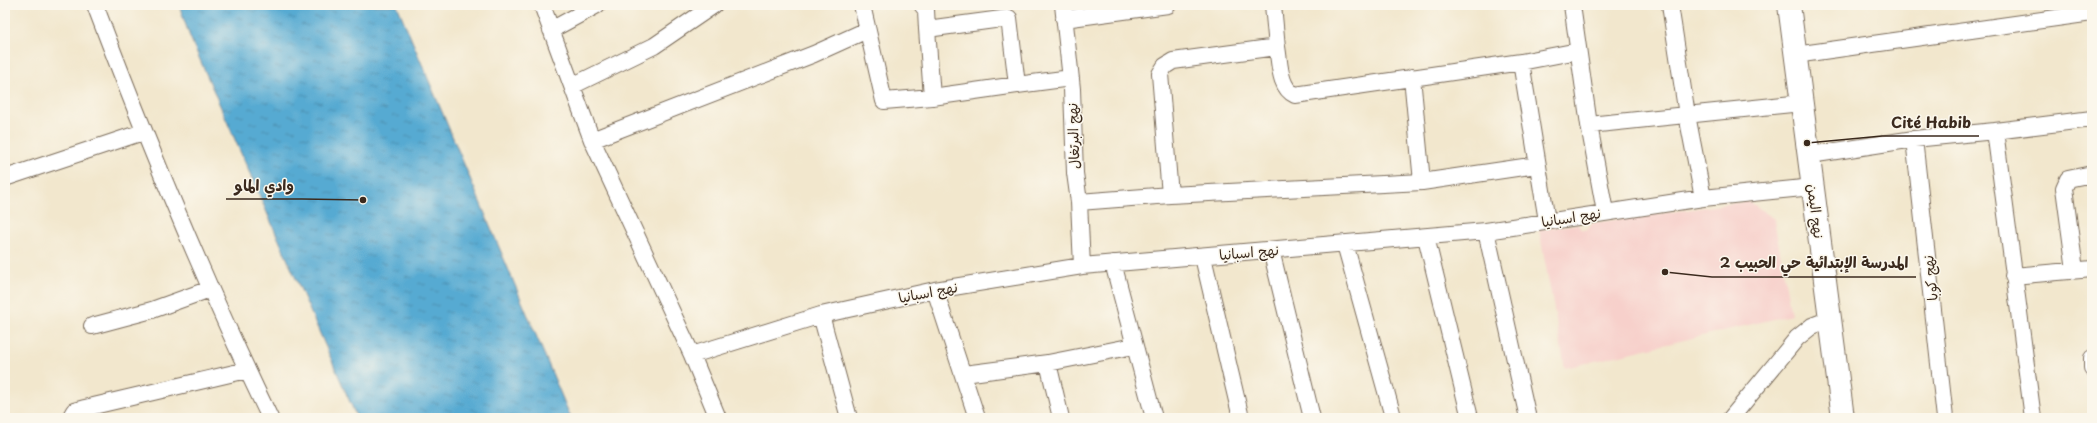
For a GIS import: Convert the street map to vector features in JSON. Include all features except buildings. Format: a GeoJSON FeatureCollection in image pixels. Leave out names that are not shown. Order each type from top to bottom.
{"type":"FeatureCollection","features":[{"type":"Feature","properties":{"kind":"main road","name":"نهج اليمن"},"geometry":{"type":"LineString","coordinates":[[1788,5],[1810,155],[1843,418]]}},
{"type":"Feature","properties":{"kind":"street"},"geometry":{"type":"LineString","coordinates":[[95,5],[143,132],[210,289],[270,418]]}},
{"type":"Feature","properties":{"kind":"street"},"geometry":{"type":"LineString","coordinates":[[542,5],[592,140],[692,355],[718,418]]}},
{"type":"Feature","properties":{"kind":"street"},"geometry":{"type":"LineString","coordinates":[[551,30],[597,5]]}},
{"type":"Feature","properties":{"kind":"street"},"geometry":{"type":"LineString","coordinates":[[572,86],[654,46],[714,5]]}},
{"type":"Feature","properties":{"kind":"street"},"geometry":{"type":"LineString","coordinates":[[922,5],[926,10],[932,97]]}},
{"type":"Feature","properties":{"kind":"street"},"geometry":{"type":"LineString","coordinates":[[1064,12],[1168,5]]}},
{"type":"Feature","properties":{"kind":"street"},"geometry":{"type":"LineString","coordinates":[[1273,5],[1284,86],[1288,91],[1295,94],[1521,62],[1578,51]]}},
{"type":"Feature","properties":{"kind":"street"},"geometry":{"type":"LineString","coordinates":[[1572,5],[1589,125],[1605,212]]}},
{"type":"Feature","properties":{"kind":"street"},"geometry":{"type":"LineString","coordinates":[[1670,5],[1687,115],[1702,198]]}},
{"type":"Feature","properties":{"kind":"street"},"geometry":{"type":"LineString","coordinates":[[861,6],[884,101],[932,97],[1071,78]]}},
{"type":"Feature","properties":{"kind":"street"},"geometry":{"type":"LineString","coordinates":[[927,29],[1008,12],[1017,85]]}},
{"type":"Feature","properties":{"kind":"street","name":"نهج البرتغال"},"geometry":{"type":"LineString","coordinates":[[1064,12],[1071,78],[1075,173],[1079,202],[1082,266]]}},
{"type":"Feature","properties":{"kind":"street"},"geometry":{"type":"LineString","coordinates":[[1795,56],[2092,13]]}},
{"type":"Feature","properties":{"kind":"street"},"geometry":{"type":"LineString","coordinates":[[592,140],[814,54],[867,30]]}},
{"type":"Feature","properties":{"kind":"street"},"geometry":{"type":"LineString","coordinates":[[1170,195],[1160,74],[1165,66],[1173,61],[1278,47]]}},
{"type":"Feature","properties":{"kind":"street"},"geometry":{"type":"LineString","coordinates":[[1521,62],[1547,222]]}},
{"type":"Feature","properties":{"kind":"street"},"geometry":{"type":"LineString","coordinates":[[1412,77],[1422,182]]}},
{"type":"Feature","properties":{"kind":"street"},"geometry":{"type":"LineString","coordinates":[[1589,125],[1802,103]]}},
{"type":"Feature","properties":{"kind":"street"},"geometry":{"type":"LineString","coordinates":[[1810,155],[1914,139],[2092,119]]}},
{"type":"Feature","properties":{"kind":"street"},"geometry":{"type":"LineString","coordinates":[[1995,131],[2033,418]]}},
{"type":"Feature","properties":{"kind":"street"},"geometry":{"type":"LineString","coordinates":[[5,178],[143,132]]}},
{"type":"Feature","properties":{"kind":"street","name":"نهج كوبا"},"geometry":{"type":"LineString","coordinates":[[1914,139],[1945,418]]}},
{"type":"Feature","properties":{"kind":"street"},"geometry":{"type":"LineString","coordinates":[[1079,202],[1170,195],[1422,182],[1537,165]]}},
{"type":"Feature","properties":{"kind":"street"},"geometry":{"type":"LineString","coordinates":[[2075,270],[2064,188],[2068,179],[2087,175],[2092,178]]}},
{"type":"Feature","properties":{"kind":"street","name":"نهج اسبانيا"},"geometry":{"type":"LineString","coordinates":[[692,355],[821,315],[935,290],[1082,266],[1203,257],[1486,231],[1702,198],[1813,187]]}},
{"type":"Feature","properties":{"kind":"street"},"geometry":{"type":"LineString","coordinates":[[1486,231],[1528,418]]}},
{"type":"Feature","properties":{"kind":"street"},"geometry":{"type":"LineString","coordinates":[[1426,237],[1470,418]]}},
{"type":"Feature","properties":{"kind":"street"},"geometry":{"type":"LineString","coordinates":[[1346,244],[1392,413]]}},
{"type":"Feature","properties":{"kind":"street"},"geometry":{"type":"LineString","coordinates":[[1271,250],[1312,418]]}},
{"type":"Feature","properties":{"kind":"street"},"geometry":{"type":"LineString","coordinates":[[1203,257],[1241,418]]}},
{"type":"Feature","properties":{"kind":"street"},"geometry":{"type":"LineString","coordinates":[[1113,263],[1154,418]]}},
{"type":"Feature","properties":{"kind":"street"},"geometry":{"type":"LineString","coordinates":[[2013,276],[2092,269]]}},
{"type":"Feature","properties":{"kind":"street"},"geometry":{"type":"LineString","coordinates":[[92,326],[152,310],[210,289]]}},
{"type":"Feature","properties":{"kind":"street"},"geometry":{"type":"LineString","coordinates":[[935,290],[964,374],[977,418]]}},
{"type":"Feature","properties":{"kind":"street"},"geometry":{"type":"LineString","coordinates":[[821,315],[849,418]]}},
{"type":"Feature","properties":{"kind":"street"},"geometry":{"type":"LineString","coordinates":[[1731,418],[1797,338],[1812,326],[1830,319]]}},
{"type":"Feature","properties":{"kind":"street"},"geometry":{"type":"LineString","coordinates":[[964,374],[1048,363],[1134,346]]}},
{"type":"Feature","properties":{"kind":"street"},"geometry":{"type":"LineString","coordinates":[[2092,358],[2092,368]]}},
{"type":"Feature","properties":{"kind":"street"},"geometry":{"type":"LineString","coordinates":[[1048,363],[1061,418]]}},
{"type":"Feature","properties":{"kind":"street"},"geometry":{"type":"LineString","coordinates":[[70,418],[74,411],[85,408],[247,370]]}},
{"type":"Feature","properties":{"kind":"shaded area"},"geometry":{"type":"Polygon","coordinates":[[[1749,201],[1774,219],[1791,315],[1565,368],[1539,230],[1577,224],[1582,230],[1588,229],[1593,223],[1749,201]]]}},
{"type":"Feature","properties":{"kind":"water"},"geometry":{"type":"Polygon","coordinates":[[[179,5],[397,5],[571,418],[357,418],[190,37],[179,5]]]}},
{"type":"Feature","properties":{"kind":"place","name":"Cité Habib"},"geometry":{"type":"Point","coordinates":[1807,143]}},
{"type":"Feature","properties":{"kind":"place","name":"وادي الماو"},"geometry":{"type":"Point","coordinates":[363,200]}},
{"type":"Feature","properties":{"kind":"place","name":"المدرسة الإبتدائية حي الحبيب 2"},"geometry":{"type":"Point","coordinates":[1665,272]}}]}
